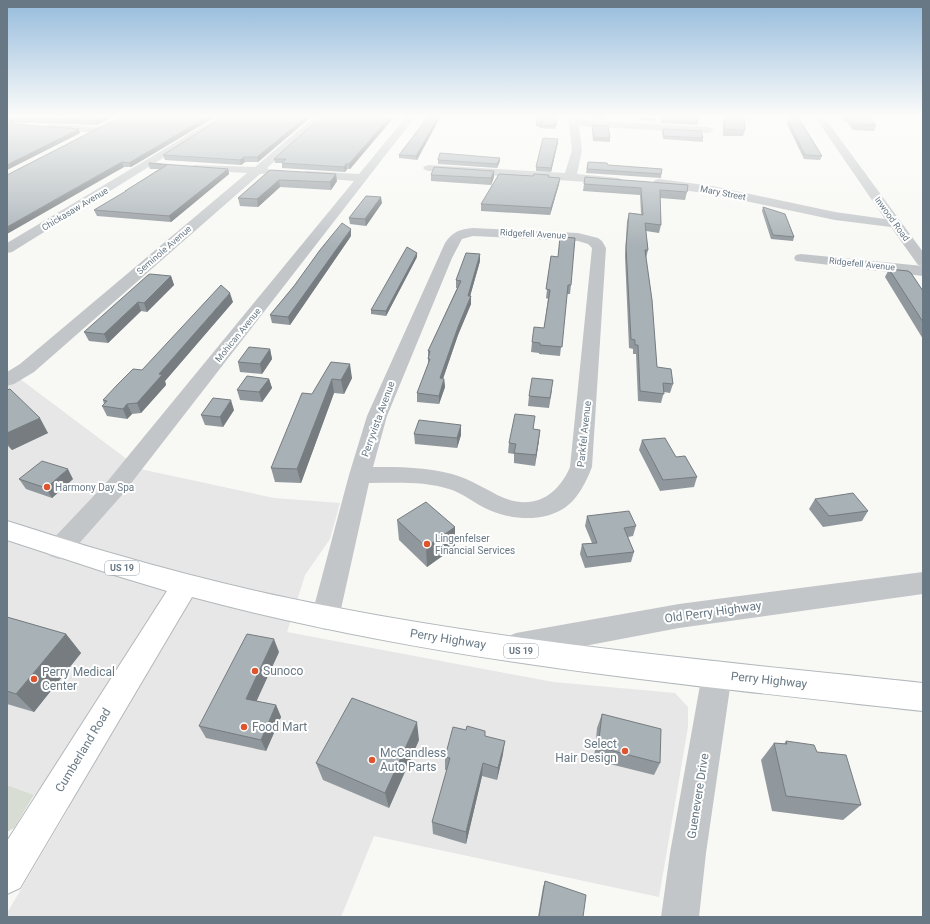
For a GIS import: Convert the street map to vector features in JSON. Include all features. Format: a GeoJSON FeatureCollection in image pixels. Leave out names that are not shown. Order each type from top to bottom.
{"type":"FeatureCollection","features":[{"type":"Feature","properties":{"kind":"main road","name":"Perry Highway"},"geometry":{"type":"LineString","coordinates":[[7,530],[59,549],[185,585],[325,618],[418,635],[505,648],[923,697]]}},
{"type":"Feature","properties":{"kind":"main road","name":"Cumberland Road"},"geometry":{"type":"LineString","coordinates":[[10,865],[185,585]]}},
{"type":"Feature","properties":{"kind":"street","name":"Chickasaw Avenue"},"geometry":{"type":"LineString","coordinates":[[7,249],[156,160]]}},
{"type":"Feature","properties":{"kind":"street","name":"Seminole Avenue"},"geometry":{"type":"LineString","coordinates":[[7,380],[27,368],[270,160]]}},
{"type":"Feature","properties":{"kind":"street","name":"Mohican Avenue"},"geometry":{"type":"LineString","coordinates":[[59,549],[114,489],[340,208],[376,160]]}},
{"type":"Feature","properties":{"kind":"street"},"geometry":{"type":"LineString","coordinates":[[570,177],[574,160]]}},
{"type":"Feature","properties":{"kind":"street","name":"Inwood Road"},"geometry":{"type":"LineString","coordinates":[[850,160],[923,262]]}},
{"type":"Feature","properties":{"kind":"street"},"geometry":{"type":"LineString","coordinates":[[150,164],[165,165]]}},
{"type":"Feature","properties":{"kind":"street"},"geometry":{"type":"LineString","coordinates":[[188,166],[279,172]]}},
{"type":"Feature","properties":{"kind":"street"},"geometry":{"type":"LineString","coordinates":[[429,168],[629,181]]}},
{"type":"Feature","properties":{"kind":"street"},"geometry":{"type":"LineString","coordinates":[[294,173],[362,178]]}},
{"type":"Feature","properties":{"kind":"street","name":"Mary Street"},"geometry":{"type":"LineString","coordinates":[[644,182],[712,190],[835,216],[896,224]]}},
{"type":"Feature","properties":{"kind":"street","name":"Ridgefell Avenue"},"geometry":{"type":"LineString","coordinates":[[463,232],[510,232],[578,237],[593,241],[598,244],[599,248]]}},
{"type":"Feature","properties":{"kind":"street","name":"Perryvista Avenue"},"geometry":{"type":"LineString","coordinates":[[325,618],[360,475],[371,435],[384,398],[445,258],[457,235],[463,232]]}},
{"type":"Feature","properties":{"kind":"street","name":"Parkfel Avenue"},"geometry":{"type":"LineString","coordinates":[[360,475],[418,476],[451,481],[466,487],[498,504],[514,509],[534,510],[550,506],[560,501],[577,480],[581,468],[599,248]]}},
{"type":"Feature","properties":{"kind":"street","name":"Ridgefell Avenue"},"geometry":{"type":"LineString","coordinates":[[802,258],[923,271]]}},
{"type":"Feature","properties":{"kind":"street","name":"Old Perry Highway"},"geometry":{"type":"LineString","coordinates":[[505,648],[679,616],[923,583]]}},
{"type":"Feature","properties":{"kind":"street","name":"Guenevere Drive"},"geometry":{"type":"LineString","coordinates":[[680,917],[688,853],[717,674]]}},
{"type":"Feature","properties":{"kind":"shaded area"},"geometry":{"type":"Polygon","coordinates":[[[20,379],[140,469],[274,498],[340,503],[330,539],[305,575],[287,632],[553,682],[675,693],[688,707],[688,727],[659,897],[374,836],[341,917],[7,917],[7,913],[69,808],[7,785],[7,385],[20,379]]]}},
{"type":"Feature","properties":{"kind":"shaded area"},"geometry":{"type":"Polygon","coordinates":[[[7,785],[34,795],[14,828],[7,832],[7,785]]]}},
{"type":"Feature","properties":{"kind":"building"},"geometry":{"type":"Polygon","coordinates":[[[7,160],[17,160],[7,165],[7,160]]]}},
{"type":"Feature","properties":{"kind":"building"},"geometry":{"type":"Polygon","coordinates":[[[36,160],[134,160],[129,163],[122,162],[7,227],[7,175],[36,160]]]}},
{"type":"Feature","properties":{"kind":"building"},"geometry":{"type":"Polygon","coordinates":[[[285,160],[352,160],[344,167],[282,163],[285,160]]]}},
{"type":"Feature","properties":{"kind":"building"},"geometry":{"type":"Polygon","coordinates":[[[440,160],[499,160],[497,164],[440,160]]]}},
{"type":"Feature","properties":{"kind":"building"},"geometry":{"type":"Polygon","coordinates":[[[538,160],[553,160],[551,168],[536,167],[538,160]]]}},
{"type":"Feature","properties":{"kind":"building"},"geometry":{"type":"Polygon","coordinates":[[[588,162],[662,169],[661,174],[587,169],[588,162]]]}},
{"type":"Feature","properties":{"kind":"building"},"geometry":{"type":"Polygon","coordinates":[[[149,163],[228,169],[169,216],[94,210],[167,165],[149,163]]]}},
{"type":"Feature","properties":{"kind":"building"},"geometry":{"type":"Polygon","coordinates":[[[434,167],[494,171],[491,178],[431,175],[434,167]]]}},
{"type":"Feature","properties":{"kind":"building"},"geometry":{"type":"Polygon","coordinates":[[[270,170],[336,174],[330,182],[279,180],[257,199],[238,198],[270,170]]]}},
{"type":"Feature","properties":{"kind":"building"},"geometry":{"type":"Polygon","coordinates":[[[499,174],[533,176],[534,174],[549,175],[548,177],[560,178],[551,208],[481,204],[499,174]]]}},
{"type":"Feature","properties":{"kind":"building"},"geometry":{"type":"Polygon","coordinates":[[[585,177],[688,185],[687,192],[660,190],[661,225],[645,223],[648,250],[645,250],[652,300],[657,367],[671,369],[673,384],[663,383],[664,394],[640,391],[638,345],[635,345],[635,340],[631,339],[626,247],[629,213],[643,215],[641,188],[584,184],[585,177]]]}},
{"type":"Feature","properties":{"kind":"building"},"geometry":{"type":"Polygon","coordinates":[[[366,196],[381,197],[365,219],[349,218],[366,196]]]}},
{"type":"Feature","properties":{"kind":"building"},"geometry":{"type":"Polygon","coordinates":[[[763,207],[785,214],[794,237],[773,235],[763,207]]]}},
{"type":"Feature","properties":{"kind":"building"},"geometry":{"type":"Polygon","coordinates":[[[342,223],[351,229],[288,317],[270,315],[294,286],[342,223]]]}},
{"type":"Feature","properties":{"kind":"building"},"geometry":{"type":"Polygon","coordinates":[[[560,237],[575,238],[571,285],[568,285],[562,347],[540,345],[540,343],[532,342],[534,327],[544,328],[550,290],[546,289],[551,256],[558,257],[560,237]]]}},
{"type":"Feature","properties":{"kind":"building"},"geometry":{"type":"Polygon","coordinates":[[[407,247],[417,253],[386,311],[371,310],[407,247]]]}},
{"type":"Feature","properties":{"kind":"building"},"geometry":{"type":"Polygon","coordinates":[[[466,253],[480,254],[468,296],[471,296],[440,378],[444,379],[439,396],[417,393],[430,359],[428,359],[430,351],[428,351],[461,281],[456,280],[466,253]]]}},
{"type":"Feature","properties":{"kind":"building"},"geometry":{"type":"Polygon","coordinates":[[[889,269],[908,271],[923,291],[923,322],[889,269]]]}},
{"type":"Feature","properties":{"kind":"building"},"geometry":{"type":"Polygon","coordinates":[[[148,275],[171,276],[144,303],[138,302],[104,334],[84,332],[148,275]]]}},
{"type":"Feature","properties":{"kind":"building"},"geometry":{"type":"Polygon","coordinates":[[[221,285],[230,293],[159,374],[162,375],[137,403],[127,404],[123,409],[102,406],[107,401],[103,400],[118,384],[133,369],[142,370],[221,285]]]}},
{"type":"Feature","properties":{"kind":"building"},"geometry":{"type":"Polygon","coordinates":[[[249,347],[270,349],[260,364],[238,362],[249,347]]]}},
{"type":"Feature","properties":{"kind":"building"},"geometry":{"type":"Polygon","coordinates":[[[331,362],[350,364],[341,380],[332,379],[297,469],[271,468],[302,393],[312,394],[331,362]]]}},
{"type":"Feature","properties":{"kind":"building"},"geometry":{"type":"Polygon","coordinates":[[[247,376],[269,379],[259,392],[237,390],[247,376]]]}},
{"type":"Feature","properties":{"kind":"building"},"geometry":{"type":"Polygon","coordinates":[[[532,378],[553,380],[550,398],[529,396],[532,378]]]}},
{"type":"Feature","properties":{"kind":"building"},"geometry":{"type":"Polygon","coordinates":[[[10,389],[40,418],[7,433],[7,390],[10,389]]]}},
{"type":"Feature","properties":{"kind":"building"},"geometry":{"type":"Polygon","coordinates":[[[213,398],[231,400],[220,417],[201,415],[213,398]]]}},
{"type":"Feature","properties":{"kind":"building"},"geometry":{"type":"Polygon","coordinates":[[[515,414],[535,416],[533,429],[540,430],[536,455],[514,453],[516,444],[509,443],[515,414]]]}},
{"type":"Feature","properties":{"kind":"building"},"geometry":{"type":"Polygon","coordinates":[[[419,420],[461,425],[457,438],[414,434],[419,420]]]}},
{"type":"Feature","properties":{"kind":"building"},"geometry":{"type":"Polygon","coordinates":[[[665,438],[676,457],[685,456],[697,477],[663,480],[642,440],[665,438]]]}},
{"type":"Feature","properties":{"kind":"building"},"geometry":{"type":"Polygon","coordinates":[[[42,461],[68,469],[46,488],[19,479],[42,461]]]}},
{"type":"Feature","properties":{"kind":"building"},"geometry":{"type":"Polygon","coordinates":[[[853,493],[868,511],[829,516],[815,499],[853,493]]]}},
{"type":"Feature","properties":{"kind":"building"},"geometry":{"type":"Polygon","coordinates":[[[426,502],[455,527],[426,547],[397,520],[426,502]]]}},
{"type":"Feature","properties":{"kind":"building"},"geometry":{"type":"Polygon","coordinates":[[[629,511],[636,526],[624,528],[634,552],[587,557],[582,544],[597,543],[587,516],[629,511]]]}},
{"type":"Feature","properties":{"kind":"building"},"geometry":{"type":"Polygon","coordinates":[[[7,617],[66,634],[16,694],[7,691],[7,617]]]}},
{"type":"Feature","properties":{"kind":"building"},"geometry":{"type":"Polygon","coordinates":[[[247,634],[274,639],[246,699],[276,705],[261,740],[199,726],[247,634]]]}},
{"type":"Feature","properties":{"kind":"building","name":"McCandless Auto Parts"},"geometry":{"type":"Polygon","coordinates":[[[352,698],[417,722],[385,793],[316,763],[352,698]]]}},
{"type":"Feature","properties":{"kind":"building"},"geometry":{"type":"Polygon","coordinates":[[[602,714],[661,729],[660,763],[598,747],[602,714]]]}},
{"type":"Feature","properties":{"kind":"building"},"geometry":{"type":"Polygon","coordinates":[[[467,726],[485,731],[485,736],[505,741],[498,768],[483,763],[466,832],[432,822],[450,758],[445,757],[453,727],[466,730],[467,726]]]}},
{"type":"Feature","properties":{"kind":"building"},"geometry":{"type":"Polygon","coordinates":[[[786,741],[814,745],[817,752],[846,755],[861,805],[786,796],[774,743],[787,744],[786,741]]]}},
{"type":"Feature","properties":{"kind":"building"},"geometry":{"type":"Polygon","coordinates":[[[545,881],[586,895],[583,917],[539,917],[545,881]]]}},
{"type":"Feature","properties":{"kind":"place","name":"Harmony Day Spa"},"geometry":{"type":"Point","coordinates":[47,487]}},
{"type":"Feature","properties":{"kind":"place","name":"Lingenfelser Financial Services"},"geometry":{"type":"Point","coordinates":[427,544]}},
{"type":"Feature","properties":{"kind":"place","name":"Sunoco"},"geometry":{"type":"Point","coordinates":[255,671]}},
{"type":"Feature","properties":{"kind":"place","name":"Perry Medical Center"},"geometry":{"type":"Point","coordinates":[34,679]}},
{"type":"Feature","properties":{"kind":"place","name":"Food Mart"},"geometry":{"type":"Point","coordinates":[244,727]}},
{"type":"Feature","properties":{"kind":"place","name":"Select Hair Design"},"geometry":{"type":"Point","coordinates":[625,751]}},
{"type":"Feature","properties":{"kind":"place","name":"McCandless Auto Parts"},"geometry":{"type":"Point","coordinates":[372,760]}}]}
